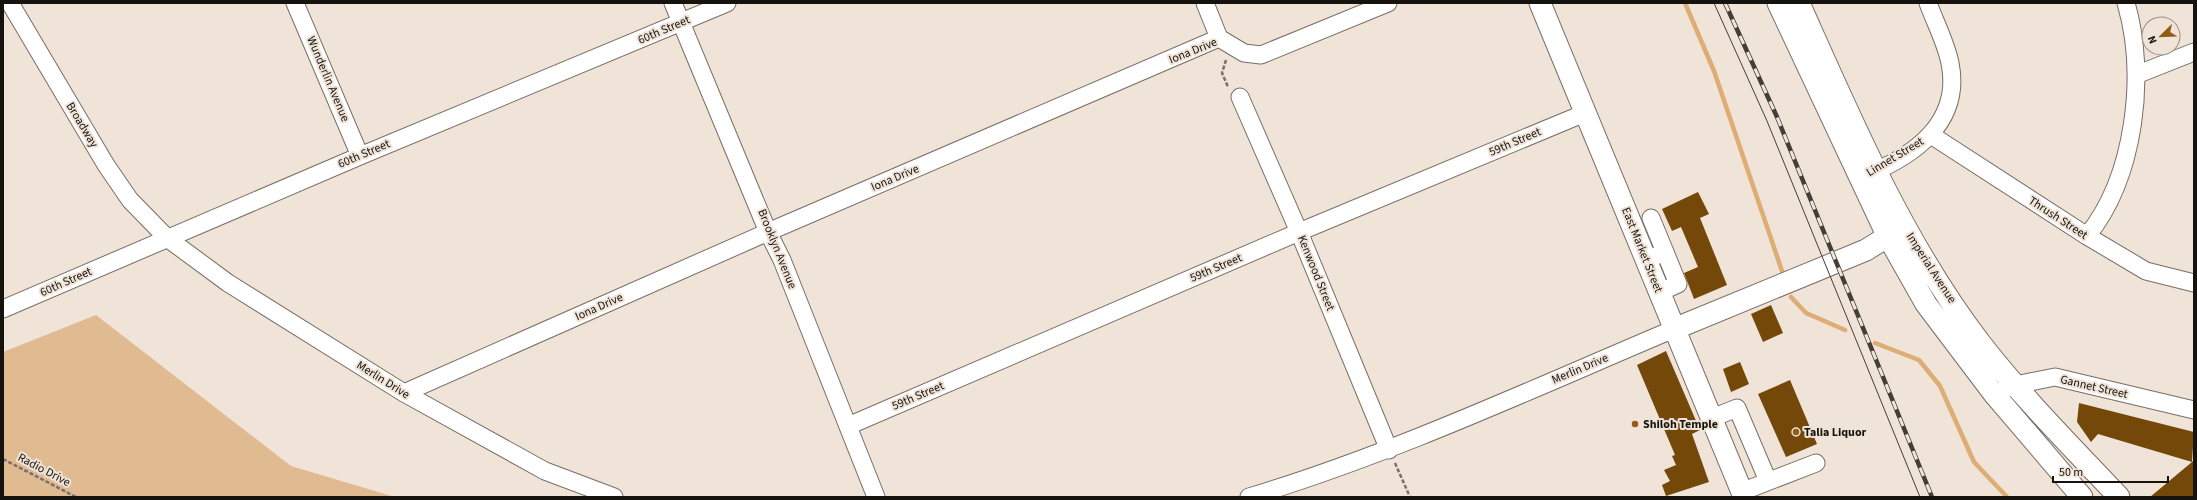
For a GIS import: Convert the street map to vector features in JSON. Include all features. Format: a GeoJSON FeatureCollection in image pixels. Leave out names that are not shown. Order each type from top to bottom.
{"type":"FeatureCollection","features":[{"type":"Feature","properties":{"kind":"main road","name":"East Market Street"},"geometry":{"type":"LineString","coordinates":[[1540,3],[1585,113],[1656,256],[1660,292],[1742,494]]}},
{"type":"Feature","properties":{"kind":"main road","name":"Imperial Avenue"},"geometry":{"type":"LineString","coordinates":[[1778,3],[1896,231],[1926,304],[1994,394],[2082,497]]}},
{"type":"Feature","properties":{"kind":"main road","name":"Imperial Avenue"},"geometry":{"type":"LineString","coordinates":[[1799,3],[1868,175]]}},
{"type":"Feature","properties":{"kind":"main road","name":"Imperial Avenue"},"geometry":{"type":"LineString","coordinates":[[1896,231],[1980,343],[2015,385],[2118,497]]}},
{"type":"Feature","properties":{"kind":"main road","name":"Merlin Drive"},"geometry":{"type":"LineString","coordinates":[[1674,329],[1866,250],[1896,231]]}},
{"type":"Feature","properties":{"kind":"street","name":"Wunderlin Avenue"},"geometry":{"type":"LineString","coordinates":[[295,3],[360,156]]}},
{"type":"Feature","properties":{"kind":"street","name":"Brooklyn Avenue"},"geometry":{"type":"LineString","coordinates":[[673,3],[768,232],[782,260],[876,497]]}},
{"type":"Feature","properties":{"kind":"street","name":"60th Street"},"geometry":{"type":"LineString","coordinates":[[3,309],[360,156],[727,3]]}},
{"type":"Feature","properties":{"kind":"street"},"geometry":{"type":"LineString","coordinates":[[1205,3],[1225,42]]}},
{"type":"Feature","properties":{"kind":"street","name":"Iona Drive"},"geometry":{"type":"LineString","coordinates":[[404,393],[768,232],[1225,42],[1244,53],[1261,55],[1388,3]]}},
{"type":"Feature","properties":{"kind":"street","name":"Linnet Street"},"geometry":{"type":"LineString","coordinates":[[1868,175],[1916,148],[1931,136],[1947,107],[1952,76],[1947,51],[1928,3]]}},
{"type":"Feature","properties":{"kind":"street"},"geometry":{"type":"LineString","coordinates":[[2087,236],[2106,207],[2121,170],[2132,126],[2136,75],[2130,18],[2126,3]]}},
{"type":"Feature","properties":{"kind":"street","name":"Broadway"},"geometry":{"type":"LineString","coordinates":[[8,6],[106,165],[130,200],[167,238]]}},
{"type":"Feature","properties":{"kind":"street"},"geometry":{"type":"LineString","coordinates":[[2136,75],[2194,52]]}},
{"type":"Feature","properties":{"kind":"street","name":"Kenwood Street"},"geometry":{"type":"LineString","coordinates":[[1240,97],[1299,232],[1389,450]]}},
{"type":"Feature","properties":{"kind":"street","name":"59th Street"},"geometry":{"type":"LineString","coordinates":[[848,426],[1299,232],[1585,113]]}},
{"type":"Feature","properties":{"kind":"street","name":"Thrush Street"},"geometry":{"type":"LineString","coordinates":[[1931,136],[2087,236],[2146,271],[2194,283]]}},
{"type":"Feature","properties":{"kind":"street"},"geometry":{"type":"LineString","coordinates":[[1651,218],[1656,256]]}},
{"type":"Feature","properties":{"kind":"street","name":"Merlin Drive"},"geometry":{"type":"LineString","coordinates":[[167,238],[228,283],[404,393],[545,472],[614,497]]}},
{"type":"Feature","properties":{"kind":"street","name":"Merlin Drive"},"geometry":{"type":"LineString","coordinates":[[1249,497],[1389,450],[1674,329]]}},
{"type":"Feature","properties":{"kind":"street","name":"Gannet Street"},"geometry":{"type":"LineString","coordinates":[[1994,394],[2015,385],[2055,378],[2194,410]]}},
{"type":"Feature","properties":{"kind":"street"},"geometry":{"type":"LineString","coordinates":[[1712,418],[1737,408],[1768,481]]}},
{"type":"Feature","properties":{"kind":"street"},"geometry":{"type":"LineString","coordinates":[[1742,494],[1768,481],[1816,463]]}},
{"type":"Feature","properties":{"kind":"path"},"geometry":{"type":"LineString","coordinates":[[1225,42],[1222,73],[1231,93],[1240,97]]}},
{"type":"Feature","properties":{"kind":"path"},"geometry":{"type":"LineString","coordinates":[[1389,450],[1410,497]]}},
{"type":"Feature","properties":{"kind":"path","name":"Radio Drive"},"geometry":{"type":"LineString","coordinates":[[3,459],[76,497]]}},
{"type":"Feature","properties":{"kind":"shaded area"},"geometry":{"type":"Polygon","coordinates":[[[96,315],[291,466],[395,497],[3,497],[3,352],[96,315]]]}},
{"type":"Feature","properties":{"kind":"building"},"geometry":{"type":"Polygon","coordinates":[[[1698,192],[1709,214],[1700,218],[1727,285],[1694,299],[1684,273],[1698,267],[1681,227],[1672,231],[1662,209],[1698,192]]]}},
{"type":"Feature","properties":{"kind":"building"},"geometry":{"type":"Polygon","coordinates":[[[1771,305],[1783,333],[1763,342],[1751,314],[1771,305]]]}},
{"type":"Feature","properties":{"kind":"building"},"geometry":{"type":"Polygon","coordinates":[[[1666,351],[1700,430],[1692,434],[1709,482],[1666,496],[1662,485],[1670,481],[1664,470],[1676,465],[1672,456],[1675,455],[1637,365],[1666,351]]]}},
{"type":"Feature","properties":{"kind":"building"},"geometry":{"type":"Polygon","coordinates":[[[1740,362],[1749,384],[1731,392],[1723,369],[1740,362]]]}},
{"type":"Feature","properties":{"kind":"building"},"geometry":{"type":"Polygon","coordinates":[[[1790,380],[1817,444],[1786,457],[1758,394],[1790,380]]]}},
{"type":"Feature","properties":{"kind":"building"},"geometry":{"type":"Polygon","coordinates":[[[2079,403],[2194,432],[2192,462],[2098,434],[2091,442],[2077,422],[2079,403]]]}},
{"type":"Feature","properties":{"kind":"building"},"geometry":{"type":"Polygon","coordinates":[[[2194,460],[2194,497],[2150,497],[2192,462],[2194,460]]]}},
{"type":"Feature","properties":{"kind":"waterway"},"geometry":{"type":"LineString","coordinates":[[1685,3],[1714,71],[1782,271]]}},
{"type":"Feature","properties":{"kind":"waterway"},"geometry":{"type":"LineString","coordinates":[[1791,297],[1806,313],[1845,330]]}},
{"type":"Feature","properties":{"kind":"waterway"},"geometry":{"type":"LineString","coordinates":[[1875,343],[1919,360],[1940,386],[1974,462],[2007,497]]}},
{"type":"Feature","properties":{"kind":"tram line"},"geometry":{"type":"LineString","coordinates":[[1714,3],[1767,121],[1920,497]]}},
{"type":"Feature","properties":{"kind":"railway"},"geometry":{"type":"LineString","coordinates":[[1725,3],[1777,117],[1932,497]]}},
{"type":"Feature","properties":{"kind":"place","name":"Shiloh Temple"},"geometry":{"type":"Point","coordinates":[1635,424]}},
{"type":"Feature","properties":{"kind":"place","name":"Talia Liquor"},"geometry":{"type":"Point","coordinates":[1796,432]}}]}
